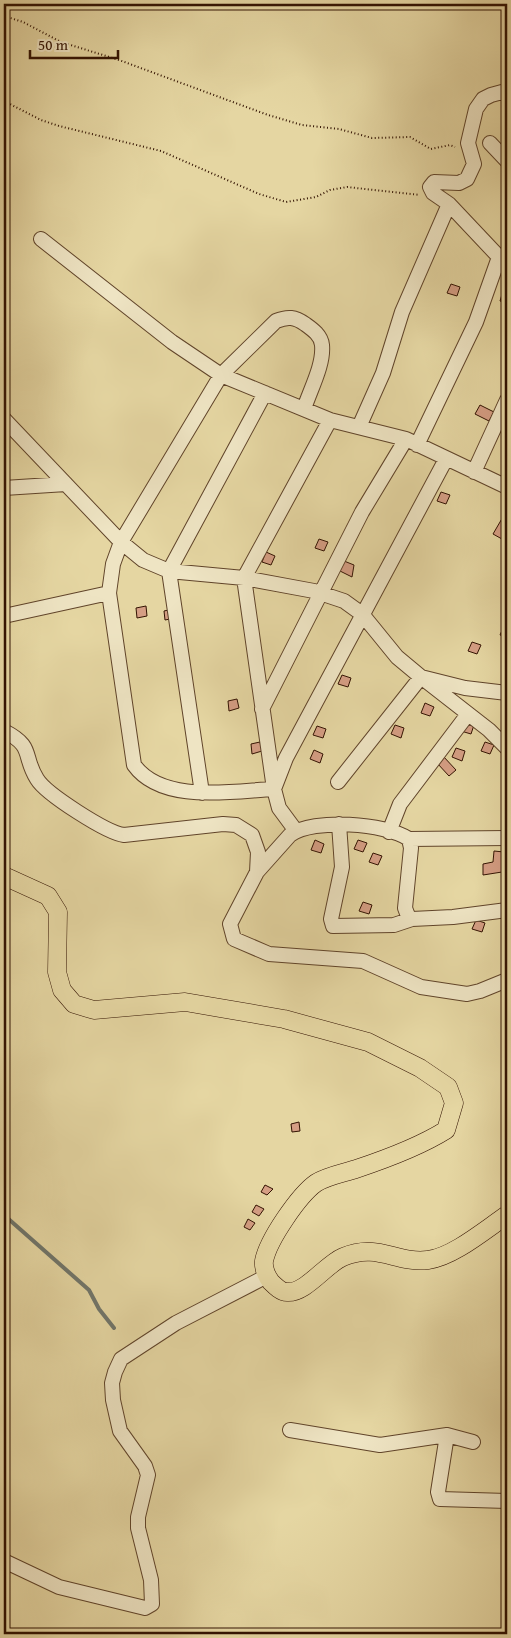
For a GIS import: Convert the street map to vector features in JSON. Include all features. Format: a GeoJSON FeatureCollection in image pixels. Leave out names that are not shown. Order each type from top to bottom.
{"type":"FeatureCollection","features":[{"type":"Feature","properties":{"kind":"main road"},"geometry":{"type":"LineString","coordinates":[[4,876],[48,896],[58,912],[57,972],[62,990],[74,1004],[94,1010],[185,1002],[284,1019],[368,1042],[420,1068],[448,1087],[452,1093],[454,1103],[446,1130],[433,1138],[372,1164],[317,1182],[300,1197],[278,1230],[264,1262],[267,1276],[275,1286],[285,1292],[297,1292],[341,1257],[360,1251],[380,1251],[410,1259],[429,1260],[447,1254],[507,1215]]}},
{"type":"Feature","properties":{"kind":"street"},"geometry":{"type":"LineString","coordinates":[[262,709],[362,512],[411,442],[476,322],[503,261],[449,204],[433,193],[430,187],[434,182],[458,183],[467,178],[474,164],[468,142],[476,109],[483,99],[502,92],[507,94]]}},
{"type":"Feature","properties":{"kind":"street"},"geometry":{"type":"LineString","coordinates":[[490,143],[507,161]]}},
{"type":"Feature","properties":{"kind":"street"},"geometry":{"type":"LineString","coordinates":[[359,427],[384,374],[402,312],[449,204]]}},
{"type":"Feature","properties":{"kind":"street"},"geometry":{"type":"LineString","coordinates":[[41,238],[172,342],[221,375],[330,420],[411,442],[507,488]]}},
{"type":"Feature","properties":{"kind":"street"},"geometry":{"type":"LineString","coordinates":[[274,789],[202,793],[166,787],[150,780],[134,765],[109,593],[113,564],[120,542],[221,375],[276,321],[287,317],[297,319],[318,335],[322,344],[319,363],[304,409]]}},
{"type":"Feature","properties":{"kind":"street"},"geometry":{"type":"LineString","coordinates":[[202,793],[169,571],[265,393]]}},
{"type":"Feature","properties":{"kind":"street"},"geometry":{"type":"LineString","coordinates":[[474,472],[507,400]]}},
{"type":"Feature","properties":{"kind":"street"},"geometry":{"type":"LineString","coordinates":[[4,419],[120,542],[143,560],[169,571],[244,578],[344,601],[362,614],[397,657],[507,748]]}},
{"type":"Feature","properties":{"kind":"street"},"geometry":{"type":"LineString","coordinates":[[296,831],[279,808],[274,789],[244,578],[330,420]]}},
{"type":"Feature","properties":{"kind":"street"},"geometry":{"type":"LineString","coordinates":[[274,789],[286,758],[446,459]]}},
{"type":"Feature","properties":{"kind":"street"},"geometry":{"type":"LineString","coordinates":[[4,488],[66,484]]}},
{"type":"Feature","properties":{"kind":"street"},"geometry":{"type":"LineString","coordinates":[[4,616],[109,593]]}},
{"type":"Feature","properties":{"kind":"street"},"geometry":{"type":"LineString","coordinates":[[421,677],[465,688],[507,693]]}},
{"type":"Feature","properties":{"kind":"street"},"geometry":{"type":"LineString","coordinates":[[338,782],[421,677]]}},
{"type":"Feature","properties":{"kind":"street"},"geometry":{"type":"LineString","coordinates":[[389,832],[400,804],[468,714]]}},
{"type":"Feature","properties":{"kind":"street"},"geometry":{"type":"LineString","coordinates":[[4,731],[19,739],[24,745],[38,781],[49,791],[109,831],[124,835],[209,825],[236,825],[252,835],[258,852],[257,872]]}},
{"type":"Feature","properties":{"kind":"street"},"geometry":{"type":"LineString","coordinates":[[338,824],[342,867],[331,919],[333,926],[394,925],[412,918],[453,917],[507,910]]}},
{"type":"Feature","properties":{"kind":"street"},"geometry":{"type":"LineString","coordinates":[[507,838],[409,839],[389,832],[338,824],[296,831],[257,872],[230,924],[234,938],[245,945],[269,954],[363,961],[421,987],[467,994],[507,980]]}},
{"type":"Feature","properties":{"kind":"street"},"geometry":{"type":"LineString","coordinates":[[409,839],[411,848],[405,913],[412,918]]}},
{"type":"Feature","properties":{"kind":"street"},"geometry":{"type":"LineString","coordinates":[[4,1561],[60,1587],[145,1608],[152,1604],[151,1580],[138,1522],[148,1475],[145,1466],[120,1431],[113,1400],[112,1383],[115,1372],[120,1359],[176,1323],[267,1276]]}},
{"type":"Feature","properties":{"kind":"street"},"geometry":{"type":"LineString","coordinates":[[290,1430],[380,1445],[447,1435],[473,1442]]}},
{"type":"Feature","properties":{"kind":"street"},"geometry":{"type":"LineString","coordinates":[[447,1435],[438,1492],[440,1499],[507,1501]]}},
{"type":"Feature","properties":{"kind":"path"},"geometry":{"type":"LineString","coordinates":[[4,16],[23,22],[61,42],[128,63],[302,125],[339,129],[372,138],[410,137],[431,149],[450,145],[471,153]]}},
{"type":"Feature","properties":{"kind":"path"},"geometry":{"type":"LineString","coordinates":[[4,101],[41,120],[59,126],[162,151],[259,194],[286,202],[316,197],[330,190],[347,187],[421,195],[430,187]]}},
{"type":"Feature","properties":{"kind":"building"},"geometry":{"type":"Polygon","coordinates":[[[451,284],[460,287],[457,296],[447,293],[451,284]]]}},
{"type":"Feature","properties":{"kind":"building"},"geometry":{"type":"Polygon","coordinates":[[[503,291],[507,293],[507,303],[500,301],[503,291]]]}},
{"type":"Feature","properties":{"kind":"building"},"geometry":{"type":"Polygon","coordinates":[[[480,405],[494,412],[489,421],[475,414],[480,405]]]}},
{"type":"Feature","properties":{"kind":"building"},"geometry":{"type":"Polygon","coordinates":[[[441,492],[450,495],[446,504],[437,501],[441,492]]]}},
{"type":"Feature","properties":{"kind":"building"},"geometry":{"type":"Polygon","coordinates":[[[507,510],[507,530],[502,539],[493,534],[507,510]]]}},
{"type":"Feature","properties":{"kind":"building"},"geometry":{"type":"Polygon","coordinates":[[[319,539],[328,542],[324,551],[315,548],[319,539]]]}},
{"type":"Feature","properties":{"kind":"building"},"geometry":{"type":"Polygon","coordinates":[[[266,552],[275,556],[271,565],[262,562],[266,552]]]}},
{"type":"Feature","properties":{"kind":"building"},"geometry":{"type":"Polygon","coordinates":[[[344,561],[354,565],[352,577],[340,571],[344,561]]]}},
{"type":"Feature","properties":{"kind":"building"},"geometry":{"type":"Polygon","coordinates":[[[146,606],[147,616],[137,618],[136,608],[146,606]]]}},
{"type":"Feature","properties":{"kind":"building"},"geometry":{"type":"Polygon","coordinates":[[[173,609],[175,618],[165,620],[164,611],[173,609]]]}},
{"type":"Feature","properties":{"kind":"building"},"geometry":{"type":"Polygon","coordinates":[[[504,626],[507,627],[507,637],[500,635],[504,626]]]}},
{"type":"Feature","properties":{"kind":"building"},"geometry":{"type":"Polygon","coordinates":[[[472,642],[481,645],[477,654],[468,651],[472,642]]]}},
{"type":"Feature","properties":{"kind":"building"},"geometry":{"type":"Polygon","coordinates":[[[342,675],[351,678],[348,687],[338,684],[342,675]]]}},
{"type":"Feature","properties":{"kind":"building"},"geometry":{"type":"Polygon","coordinates":[[[237,699],[239,708],[229,711],[228,701],[237,699]]]}},
{"type":"Feature","properties":{"kind":"building"},"geometry":{"type":"Polygon","coordinates":[[[425,703],[434,707],[430,716],[421,713],[425,703]]]}},
{"type":"Feature","properties":{"kind":"building"},"geometry":{"type":"Polygon","coordinates":[[[465,722],[474,725],[471,734],[461,731],[465,722]]]}},
{"type":"Feature","properties":{"kind":"building"},"geometry":{"type":"Polygon","coordinates":[[[395,725],[404,728],[401,738],[391,734],[395,725]]]}},
{"type":"Feature","properties":{"kind":"building"},"geometry":{"type":"Polygon","coordinates":[[[317,726],[326,729],[323,738],[313,735],[317,726]]]}},
{"type":"Feature","properties":{"kind":"building"},"geometry":{"type":"Polygon","coordinates":[[[260,742],[262,751],[252,754],[251,744],[260,742]]]}},
{"type":"Feature","properties":{"kind":"building"},"geometry":{"type":"Polygon","coordinates":[[[485,742],[494,745],[490,754],[481,751],[485,742]]]}},
{"type":"Feature","properties":{"kind":"building"},"geometry":{"type":"Polygon","coordinates":[[[456,748],[465,751],[462,761],[452,757],[456,748]]]}},
{"type":"Feature","properties":{"kind":"building"},"geometry":{"type":"Polygon","coordinates":[[[314,750],[323,754],[320,763],[310,759],[314,750]]]}},
{"type":"Feature","properties":{"kind":"building"},"geometry":{"type":"Polygon","coordinates":[[[443,756],[456,770],[449,776],[437,763],[443,756]]]}},
{"type":"Feature","properties":{"kind":"building"},"geometry":{"type":"Polygon","coordinates":[[[315,840],[324,844],[321,853],[311,850],[315,840]]]}},
{"type":"Feature","properties":{"kind":"building"},"geometry":{"type":"Polygon","coordinates":[[[358,840],[367,843],[363,852],[354,849],[358,840]]]}},
{"type":"Feature","properties":{"kind":"building"},"geometry":{"type":"Polygon","coordinates":[[[494,851],[504,852],[502,872],[483,875],[483,864],[493,862],[494,851]]]}},
{"type":"Feature","properties":{"kind":"building"},"geometry":{"type":"Polygon","coordinates":[[[373,853],[382,856],[378,865],[369,862],[373,853]]]}},
{"type":"Feature","properties":{"kind":"building"},"geometry":{"type":"Polygon","coordinates":[[[363,902],[372,905],[369,914],[359,911],[363,902]]]}},
{"type":"Feature","properties":{"kind":"building"},"geometry":{"type":"Polygon","coordinates":[[[476,920],[485,923],[482,932],[472,929],[476,920]]]}},
{"type":"Feature","properties":{"kind":"building"},"geometry":{"type":"Polygon","coordinates":[[[299,1122],[300,1131],[292,1132],[291,1124],[299,1122]]]}},
{"type":"Feature","properties":{"kind":"building"},"geometry":{"type":"Polygon","coordinates":[[[265,1185],[273,1189],[267,1195],[261,1192],[265,1185]]]}},
{"type":"Feature","properties":{"kind":"building"},"geometry":{"type":"Polygon","coordinates":[[[256,1205],[264,1209],[259,1216],[252,1212],[256,1205]]]}},
{"type":"Feature","properties":{"kind":"building"},"geometry":{"type":"Polygon","coordinates":[[[248,1219],[255,1223],[250,1230],[244,1227],[248,1219]]]}},
{"type":"Feature","properties":{"kind":"waterway"},"geometry":{"type":"LineString","coordinates":[[4,1215],[89,1290],[99,1309],[114,1328]]}}]}
